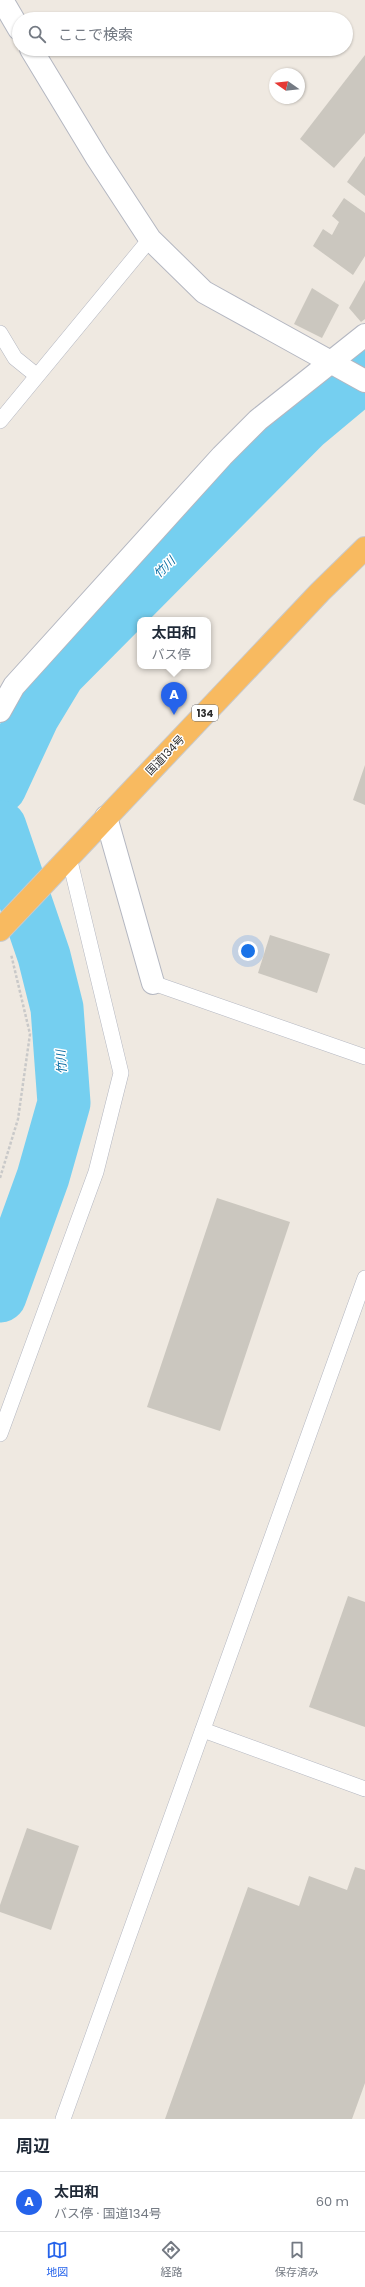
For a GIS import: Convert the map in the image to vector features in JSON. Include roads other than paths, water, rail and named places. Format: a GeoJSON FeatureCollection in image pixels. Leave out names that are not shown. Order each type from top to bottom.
{"type":"FeatureCollection","features":[{"type":"Feature","properties":{"kind":"highway","name":"国道134号"},"geometry":{"type":"LineString","coordinates":[[0,930],[320,592],[365,548]]}},
{"type":"Feature","properties":{"kind":"street"},"geometry":{"type":"LineString","coordinates":[[2,0],[12,17]]}},
{"type":"Feature","properties":{"kind":"street"},"geometry":{"type":"LineString","coordinates":[[35,56],[97,158],[150,239],[204,292],[365,381]]}},
{"type":"Feature","properties":{"kind":"street"},"geometry":{"type":"LineString","coordinates":[[0,711],[19,680],[222,456],[258,420],[330,361],[365,335]]}},
{"type":"Feature","properties":{"kind":"street"},"geometry":{"type":"LineString","coordinates":[[106,817],[153,983]]}},
{"type":"Feature","properties":{"kind":"lane"},"geometry":{"type":"LineString","coordinates":[[0,421],[36,375],[150,239]]}},
{"type":"Feature","properties":{"kind":"lane"},"geometry":{"type":"LineString","coordinates":[[0,333],[15,358],[36,375]]}},
{"type":"Feature","properties":{"kind":"lane"},"geometry":{"type":"LineString","coordinates":[[0,1434],[96,1172],[121,1073],[69,857]]}},
{"type":"Feature","properties":{"kind":"lane"},"geometry":{"type":"LineString","coordinates":[[153,983],[365,1057]]}},
{"type":"Feature","properties":{"kind":"lane"},"geometry":{"type":"LineString","coordinates":[[63,2119],[365,1278]]}},
{"type":"Feature","properties":{"kind":"lane"},"geometry":{"type":"LineString","coordinates":[[203,1730],[365,1789]]}},
{"type":"Feature","properties":{"kind":"waterway","name":"竹川"},"geometry":{"type":"LineString","coordinates":[[0,787],[33,716],[59,673],[304,426],[365,375]]}},
{"type":"Feature","properties":{"kind":"waterway","name":"竹川"},"geometry":{"type":"LineString","coordinates":[[0,827],[44,956],[57,1008],[64,1103],[43,1177],[0,1296]]}},
{"type":"Feature","properties":{"kind":"place","name":"太田和"},"geometry":{"type":"Point","coordinates":[174,715]}}]}
